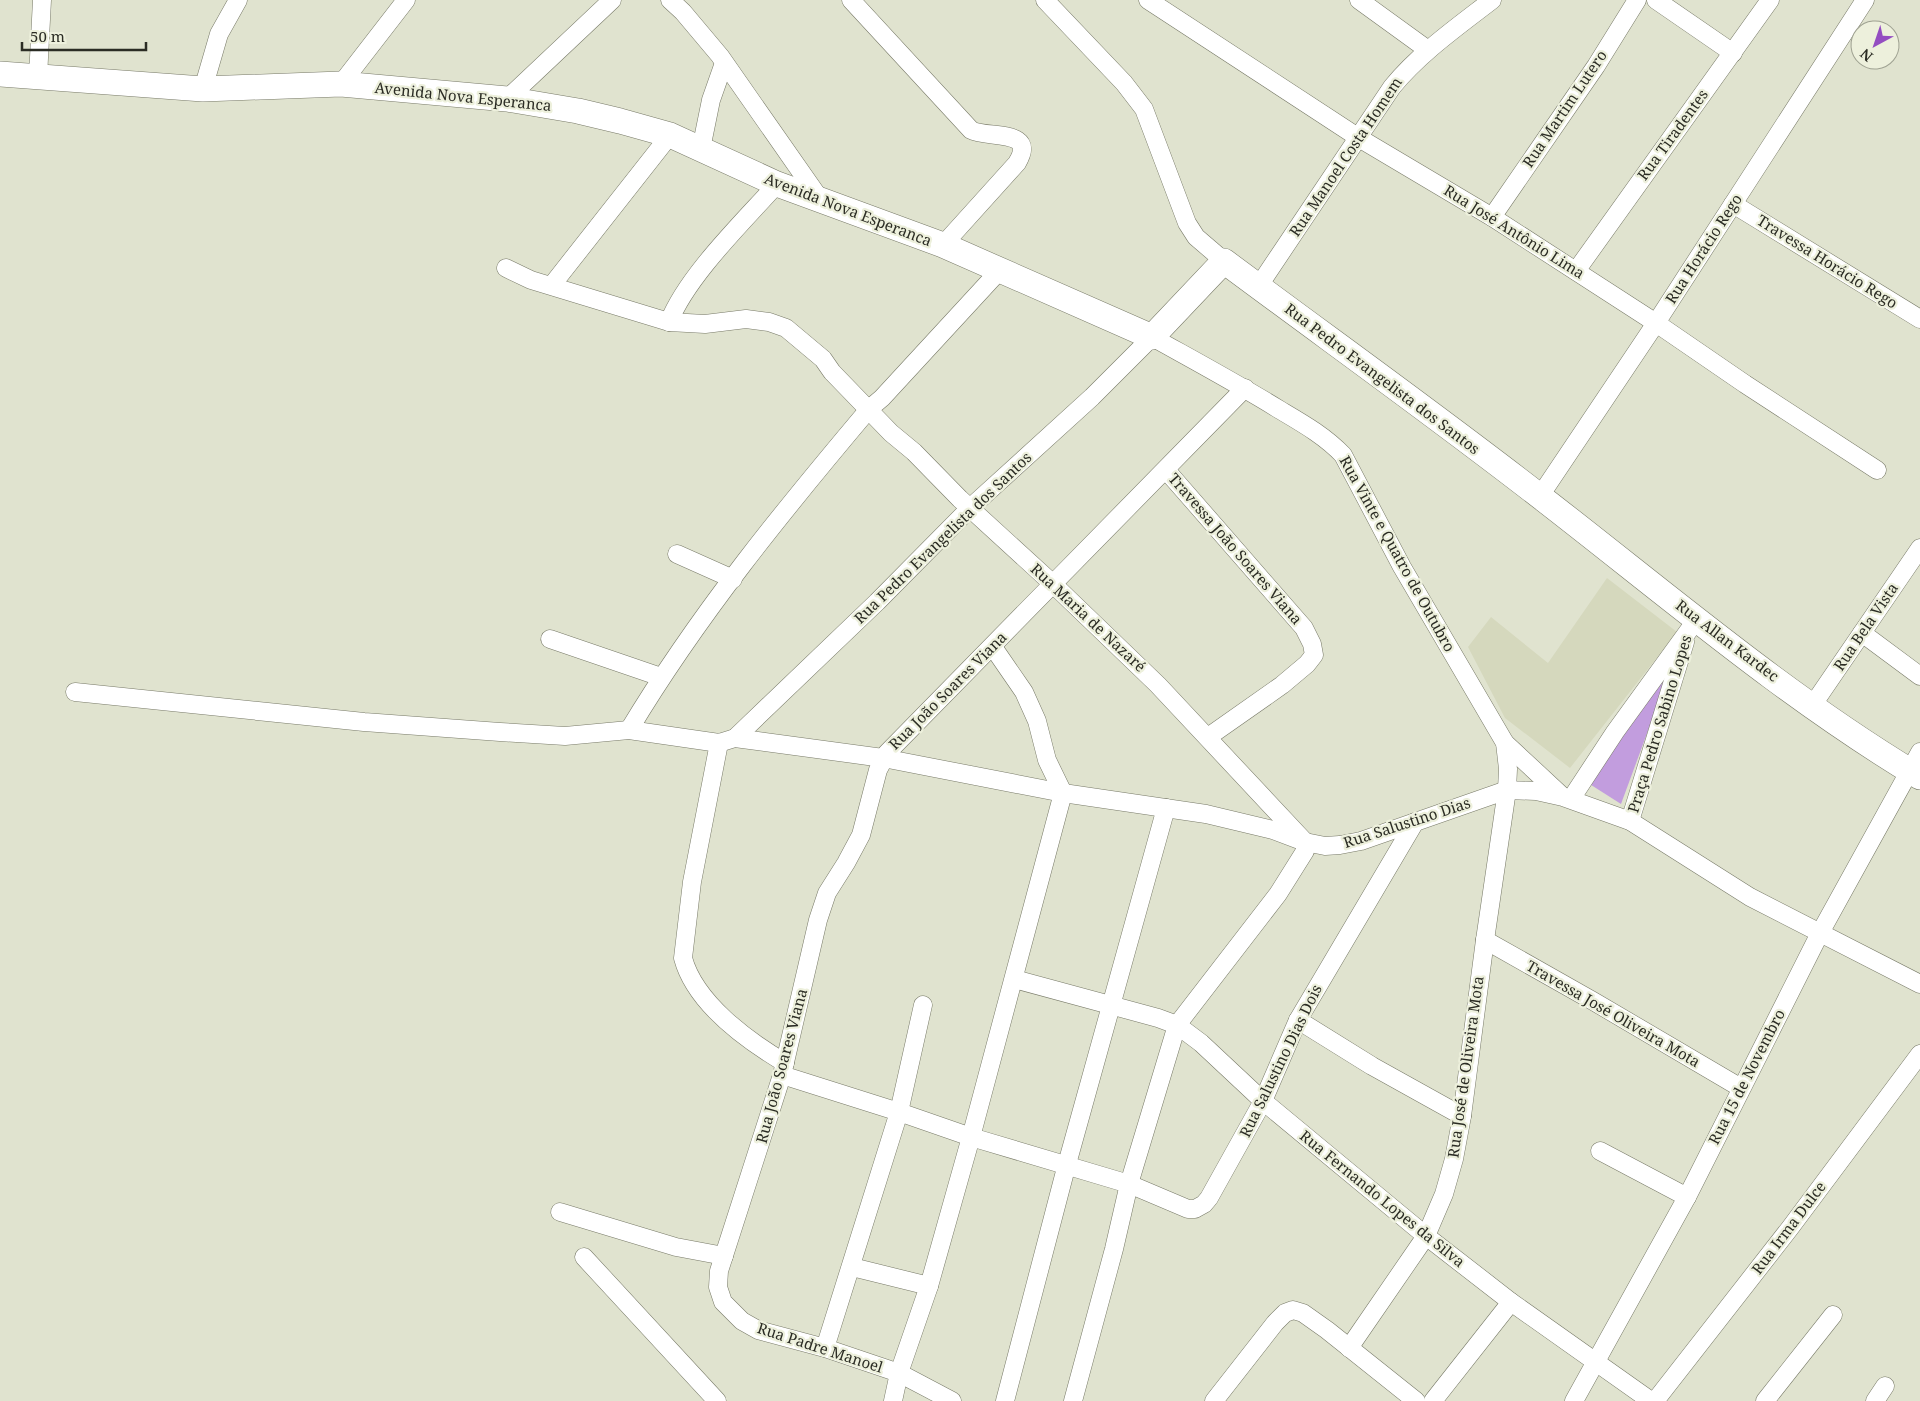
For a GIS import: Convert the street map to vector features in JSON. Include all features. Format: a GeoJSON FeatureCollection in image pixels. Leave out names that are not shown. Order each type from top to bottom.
{"type":"FeatureCollection","features":[{"type":"Feature","properties":{"kind":"main road","name":"Avenida Nova Esperanca"},"geometry":{"type":"LineString","coordinates":[[0,74],[203,89],[341,84],[506,99],[578,111],[670,135],[777,184],[943,246],[1152,337]]}},
{"type":"Feature","properties":{"kind":"main road","name":"Rua Pedro Evangelista dos Santos"},"geometry":{"type":"LineString","coordinates":[[1224,261],[1540,496]]}},
{"type":"Feature","properties":{"kind":"main road"},"geometry":{"type":"LineString","coordinates":[[1152,337],[1224,261]]}},
{"type":"Feature","properties":{"kind":"main road","name":"Rua Allan Kardec"},"geometry":{"type":"LineString","coordinates":[[1540,496],[1693,624],[1812,706],[1916,767]]}},
{"type":"Feature","properties":{"kind":"street"},"geometry":{"type":"LineString","coordinates":[[38,77],[42,0]]}},
{"type":"Feature","properties":{"kind":"street"},"geometry":{"type":"LineString","coordinates":[[203,89],[219,34],[238,0]]}},
{"type":"Feature","properties":{"kind":"street"},"geometry":{"type":"LineString","coordinates":[[341,84],[406,0]]}},
{"type":"Feature","properties":{"kind":"street"},"geometry":{"type":"LineString","coordinates":[[506,99],[612,0]]}},
{"type":"Feature","properties":{"kind":"street"},"geometry":{"type":"LineString","coordinates":[[670,0],[701,32],[771,127],[822,202]]}},
{"type":"Feature","properties":{"kind":"street"},"geometry":{"type":"LineString","coordinates":[[851,0],[971,130],[976,133],[1010,137],[1018,141],[1022,147],[1022,154],[1017,163],[943,246]]}},
{"type":"Feature","properties":{"kind":"street"},"geometry":{"type":"LineString","coordinates":[[1045,0],[1124,83],[1144,109],[1187,223],[1196,237],[1224,261]]}},
{"type":"Feature","properties":{"kind":"street","name":"Rua José Antônio Lima"},"geometry":{"type":"LineString","coordinates":[[1148,0],[1359,138],[1492,217],[1656,322],[1745,384],[1877,470]]}},
{"type":"Feature","properties":{"kind":"street"},"geometry":{"type":"LineString","coordinates":[[1359,0],[1428,50]]}},
{"type":"Feature","properties":{"kind":"street","name":"Rua Manoel Costa Homem"},"geometry":{"type":"LineString","coordinates":[[1258,287],[1392,87],[1406,70],[1428,50],[1492,0]]}},
{"type":"Feature","properties":{"kind":"street","name":"Rua Martim Lutero"},"geometry":{"type":"LineString","coordinates":[[1492,217],[1596,66],[1637,0]]}},
{"type":"Feature","properties":{"kind":"street"},"geometry":{"type":"LineString","coordinates":[[1656,0],[1733,53]]}},
{"type":"Feature","properties":{"kind":"street","name":"Rua Tiradentes"},"geometry":{"type":"LineString","coordinates":[[1576,271],[1770,0]]}},
{"type":"Feature","properties":{"kind":"street","name":"Rua Horácio Rego"},"geometry":{"type":"LineString","coordinates":[[1540,496],[1734,204],[1865,0]]}},
{"type":"Feature","properties":{"kind":"street"},"geometry":{"type":"LineString","coordinates":[[701,150],[711,100],[724,63]]}},
{"type":"Feature","properties":{"kind":"street"},"geometry":{"type":"LineString","coordinates":[[552,286],[670,135]]}},
{"type":"Feature","properties":{"kind":"street"},"geometry":{"type":"LineString","coordinates":[[669,322],[673,312],[708,262],[777,184]]}},
{"type":"Feature","properties":{"kind":"street","name":"Travessa Horácio Rego"},"geometry":{"type":"LineString","coordinates":[[1734,204],[1920,319]]}},
{"type":"Feature","properties":{"kind":"street","name":"Rua Maria de Nazaré"},"geometry":{"type":"LineString","coordinates":[[506,268],[531,280],[669,322],[706,324],[746,319],[769,322],[786,328],[823,359],[853,395],[870,409],[891,433],[914,452],[970,508],[1053,584],[1158,685],[1208,736],[1305,842]]}},
{"type":"Feature","properties":{"kind":"street"},"geometry":{"type":"LineString","coordinates":[[629,730],[661,677],[799,492],[870,409],[1000,270]]}},
{"type":"Feature","properties":{"kind":"street","name":"Rua Vinte e Quatro de Outubro"},"geometry":{"type":"LineString","coordinates":[[1152,337],[1245,388],[1317,432],[1333,444],[1342,455],[1402,567],[1505,743],[1567,798]]}},
{"type":"Feature","properties":{"kind":"street","name":"Rua Pedro Evangelista dos Santos"},"geometry":{"type":"LineString","coordinates":[[727,741],[877,602],[970,508],[1092,397],[1152,337]]}},
{"type":"Feature","properties":{"kind":"street","name":"Rua João Soares Viana"},"geometry":{"type":"LineString","coordinates":[[722,1263],[784,1069],[818,920],[827,893],[861,835],[878,770],[883,758],[1245,388]]}},
{"type":"Feature","properties":{"kind":"street","name":"Travessa João Soares Viana"},"geometry":{"type":"LineString","coordinates":[[1166,470],[1304,628],[1312,644],[1314,654],[1307,664],[1282,685],[1208,736]]}},
{"type":"Feature","properties":{"kind":"street","name":"Rua Bela Vista"},"geometry":{"type":"LineString","coordinates":[[1812,706],[1920,548]]}},
{"type":"Feature","properties":{"kind":"street"},"geometry":{"type":"LineString","coordinates":[[678,554],[733,579]]}},
{"type":"Feature","properties":{"kind":"street"},"geometry":{"type":"LineString","coordinates":[[1567,798],[1693,624]]}},
{"type":"Feature","properties":{"kind":"street","name":"Praça Pedro Sabino Lopes"},"geometry":{"type":"LineString","coordinates":[[1630,821],[1693,624]]}},
{"type":"Feature","properties":{"kind":"street"},"geometry":{"type":"LineString","coordinates":[[1862,633],[1920,676]]}},
{"type":"Feature","properties":{"kind":"street"},"geometry":{"type":"LineString","coordinates":[[550,639],[661,677]]}},
{"type":"Feature","properties":{"kind":"street"},"geometry":{"type":"LineString","coordinates":[[893,1401],[899,1373],[929,1286],[971,1137],[1064,793],[1047,760],[1038,721],[1024,692],[993,646]]}},
{"type":"Feature","properties":{"kind":"street","name":"Rua Salustino Dias"},"geometry":{"type":"LineString","coordinates":[[75,692],[364,722],[500,732],[566,736],[629,730],[883,758],[1064,793],[1206,814],[1248,823],[1305,842],[1325,846],[1361,841],[1507,790]]}},
{"type":"Feature","properties":{"kind":"street"},"geometry":{"type":"LineString","coordinates":[[727,741],[692,882],[683,958],[686,970],[703,996],[726,1021],[784,1069],[971,1137],[1129,1184]]}},
{"type":"Feature","properties":{"kind":"street","name":"Rua Vinte e Quatro de Outubro"},"geometry":{"type":"LineString","coordinates":[[1505,743],[1508,769],[1507,790],[1536,791],[1567,798],[1630,821],[1750,897],[1920,984]]}},
{"type":"Feature","properties":{"kind":"street","name":"Rua 15 de Novembro"},"geometry":{"type":"LineString","coordinates":[[1574,1401],[1687,1197],[1820,933],[1916,767]]}},
{"type":"Feature","properties":{"kind":"street","name":"Rua José de Oliveira Mota"},"geometry":{"type":"LineString","coordinates":[[1349,1348],[1426,1236],[1444,1194],[1454,1159],[1462,1116],[1507,790]]}},
{"type":"Feature","properties":{"kind":"street"},"geometry":{"type":"LineString","coordinates":[[1005,1401],[1067,1164],[1166,808]]}},
{"type":"Feature","properties":{"kind":"street","name":"Rua Salustino Dias Dois"},"geometry":{"type":"LineString","coordinates":[[1129,1184],[1177,1206],[1195,1209],[1209,1198],[1263,1100],[1298,1020],[1415,822]]}},
{"type":"Feature","properties":{"kind":"street"},"geometry":{"type":"LineString","coordinates":[[1073,1401],[1129,1184],[1177,1025],[1278,894],[1305,851],[1305,842]]}},
{"type":"Feature","properties":{"kind":"street","name":"Travessa José Oliveira Mota"},"geometry":{"type":"LineString","coordinates":[[1485,940],[1741,1088]]}},
{"type":"Feature","properties":{"kind":"street","name":"Rua Fernando Lopes da Silva"},"geometry":{"type":"LineString","coordinates":[[1014,980],[1158,1018],[1177,1025],[1201,1043],[1263,1100],[1426,1236],[1511,1302],[1651,1401]]}},
{"type":"Feature","properties":{"kind":"street"},"geometry":{"type":"LineString","coordinates":[[825,1348],[852,1267],[898,1112],[923,1005]]}},
{"type":"Feature","properties":{"kind":"street"},"geometry":{"type":"LineString","coordinates":[[1298,1020],[1372,1066],[1462,1116]]}},
{"type":"Feature","properties":{"kind":"street","name":"Rua Irma Dulce"},"geometry":{"type":"LineString","coordinates":[[1655,1401],[1790,1228],[1920,1054]]}},
{"type":"Feature","properties":{"kind":"street"},"geometry":{"type":"LineString","coordinates":[[1600,1152],[1687,1197]]}},
{"type":"Feature","properties":{"kind":"street"},"geometry":{"type":"LineString","coordinates":[[560,1212],[676,1246],[722,1263]]}},
{"type":"Feature","properties":{"kind":"street"},"geometry":{"type":"LineString","coordinates":[[584,1257],[717,1401]]}},
{"type":"Feature","properties":{"kind":"street","name":"Rua Padre Manoel"},"geometry":{"type":"LineString","coordinates":[[722,1263],[718,1287],[723,1302],[742,1321],[758,1330],[825,1348],[899,1373],[952,1401]]}},
{"type":"Feature","properties":{"kind":"street"},"geometry":{"type":"LineString","coordinates":[[852,1267],[929,1286]]}},
{"type":"Feature","properties":{"kind":"street"},"geometry":{"type":"LineString","coordinates":[[1433,1401],[1511,1302]]}},
{"type":"Feature","properties":{"kind":"street"},"geometry":{"type":"LineString","coordinates":[[1214,1401],[1275,1323],[1285,1313],[1293,1310],[1303,1314],[1349,1348],[1416,1401]]}},
{"type":"Feature","properties":{"kind":"street"},"geometry":{"type":"LineString","coordinates":[[1765,1401],[1833,1315]]}},
{"type":"Feature","properties":{"kind":"street"},"geometry":{"type":"LineString","coordinates":[[1875,1401],[1885,1386]]}},
{"type":"Feature","properties":{"kind":"shaded area"},"geometry":{"type":"Polygon","coordinates":[[[1607,578],[1677,632],[1570,768],[1505,718],[1468,647],[1491,617],[1548,663],[1607,578]]]}},
{"type":"Feature","properties":{"kind":"shaded area"},"geometry":{"type":"Polygon","coordinates":[[[1670,671],[1621,804],[1588,783],[1670,671]]]}}]}
